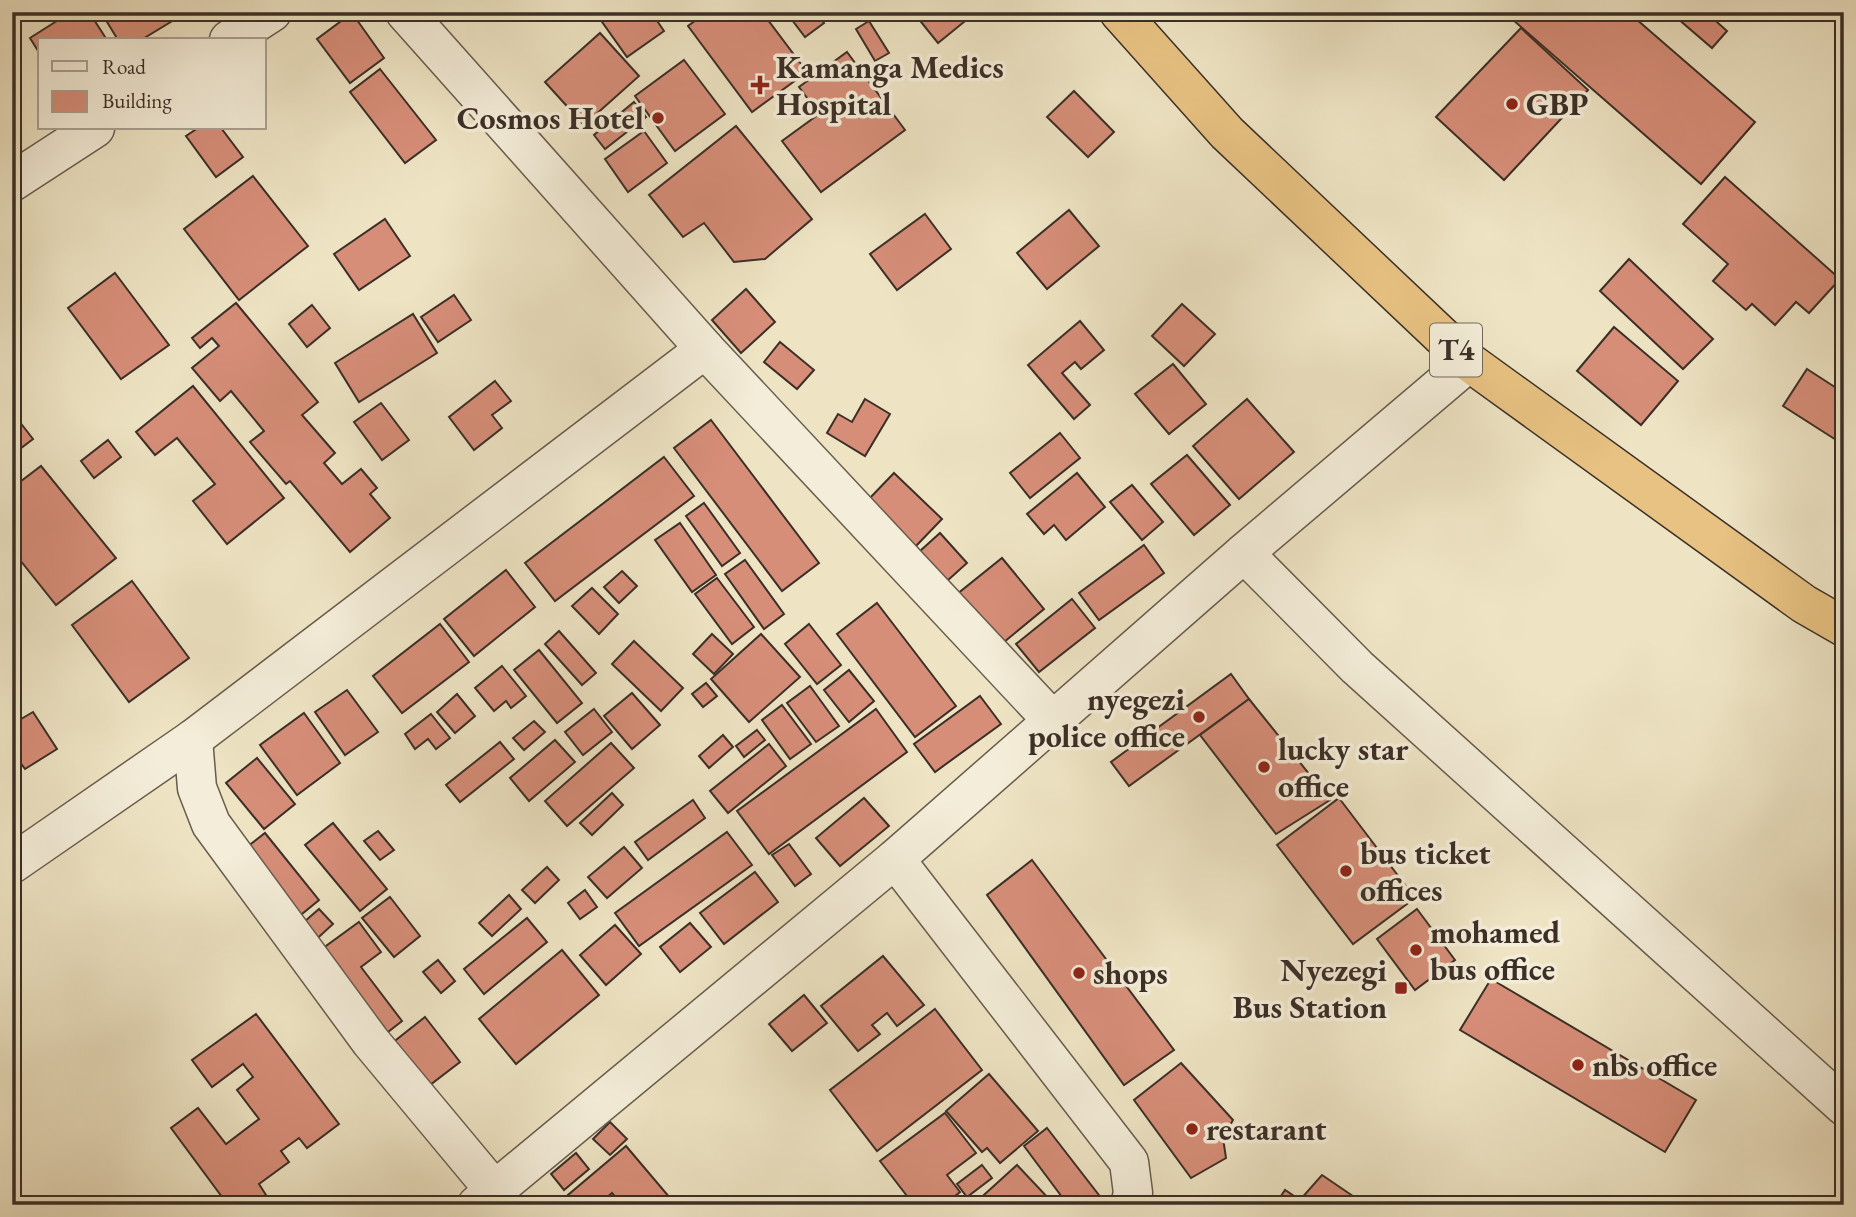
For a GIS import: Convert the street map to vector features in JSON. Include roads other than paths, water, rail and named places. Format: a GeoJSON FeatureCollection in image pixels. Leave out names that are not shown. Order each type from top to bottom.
{"type":"FeatureCollection","features":[{"type":"Feature","properties":{"kind":"highway","name":"T4"},"geometry":{"type":"LineString","coordinates":[[1119,12],[1227,133],[1468,362],[1804,604],[1844,627]]}},
{"type":"Feature","properties":{"kind":"street"},"geometry":{"type":"LineString","coordinates":[[232,38],[272,12]]}},
{"type":"Feature","properties":{"kind":"street"},"geometry":{"type":"LineString","coordinates":[[405,12],[705,349],[1053,721]]}},
{"type":"Feature","properties":{"kind":"street"},"geometry":{"type":"LineString","coordinates":[[12,182],[92,130]]}},
{"type":"Feature","properties":{"kind":"street"},"geometry":{"type":"LineString","coordinates":[[12,864],[193,739],[705,349]]}},
{"type":"Feature","properties":{"kind":"street"},"geometry":{"type":"LineString","coordinates":[[193,739],[197,788],[211,824],[486,1198],[895,859],[1244,553],[1468,362]]}},
{"type":"Feature","properties":{"kind":"street"},"geometry":{"type":"LineString","coordinates":[[1244,553],[1357,667],[1844,1106]]}},
{"type":"Feature","properties":{"kind":"street"},"geometry":{"type":"LineString","coordinates":[[895,859],[1129,1162],[1133,1194],[1130,1205]]}},
{"type":"Feature","properties":{"kind":"place","name":"Kamanga Medics Hospital"},"geometry":{"type":"Point","coordinates":[760,85]}},
{"type":"Feature","properties":{"kind":"place","name":"GBP"},"geometry":{"type":"Point","coordinates":[1512,104]}},
{"type":"Feature","properties":{"kind":"place","name":"Cosmos Hotel"},"geometry":{"type":"Point","coordinates":[658,118]}},
{"type":"Feature","properties":{"kind":"place","name":"nyegezi police office"},"geometry":{"type":"Point","coordinates":[1199,717]}},
{"type":"Feature","properties":{"kind":"place","name":"lucky star office"},"geometry":{"type":"Point","coordinates":[1264,767]}},
{"type":"Feature","properties":{"kind":"place","name":"bus ticket offices"},"geometry":{"type":"Point","coordinates":[1346,871]}},
{"type":"Feature","properties":{"kind":"place","name":"mohamed bus office"},"geometry":{"type":"Point","coordinates":[1416,950]}},
{"type":"Feature","properties":{"kind":"place","name":"shops"},"geometry":{"type":"Point","coordinates":[1079,973]}},
{"type":"Feature","properties":{"kind":"place","name":"Nyezegi Bus Station"},"geometry":{"type":"Point","coordinates":[1401,988]}},
{"type":"Feature","properties":{"kind":"place","name":"nbs office"},"geometry":{"type":"Point","coordinates":[1578,1065]}},
{"type":"Feature","properties":{"kind":"place","name":"restarant"},"geometry":{"type":"Point","coordinates":[1192,1129]}}]}
